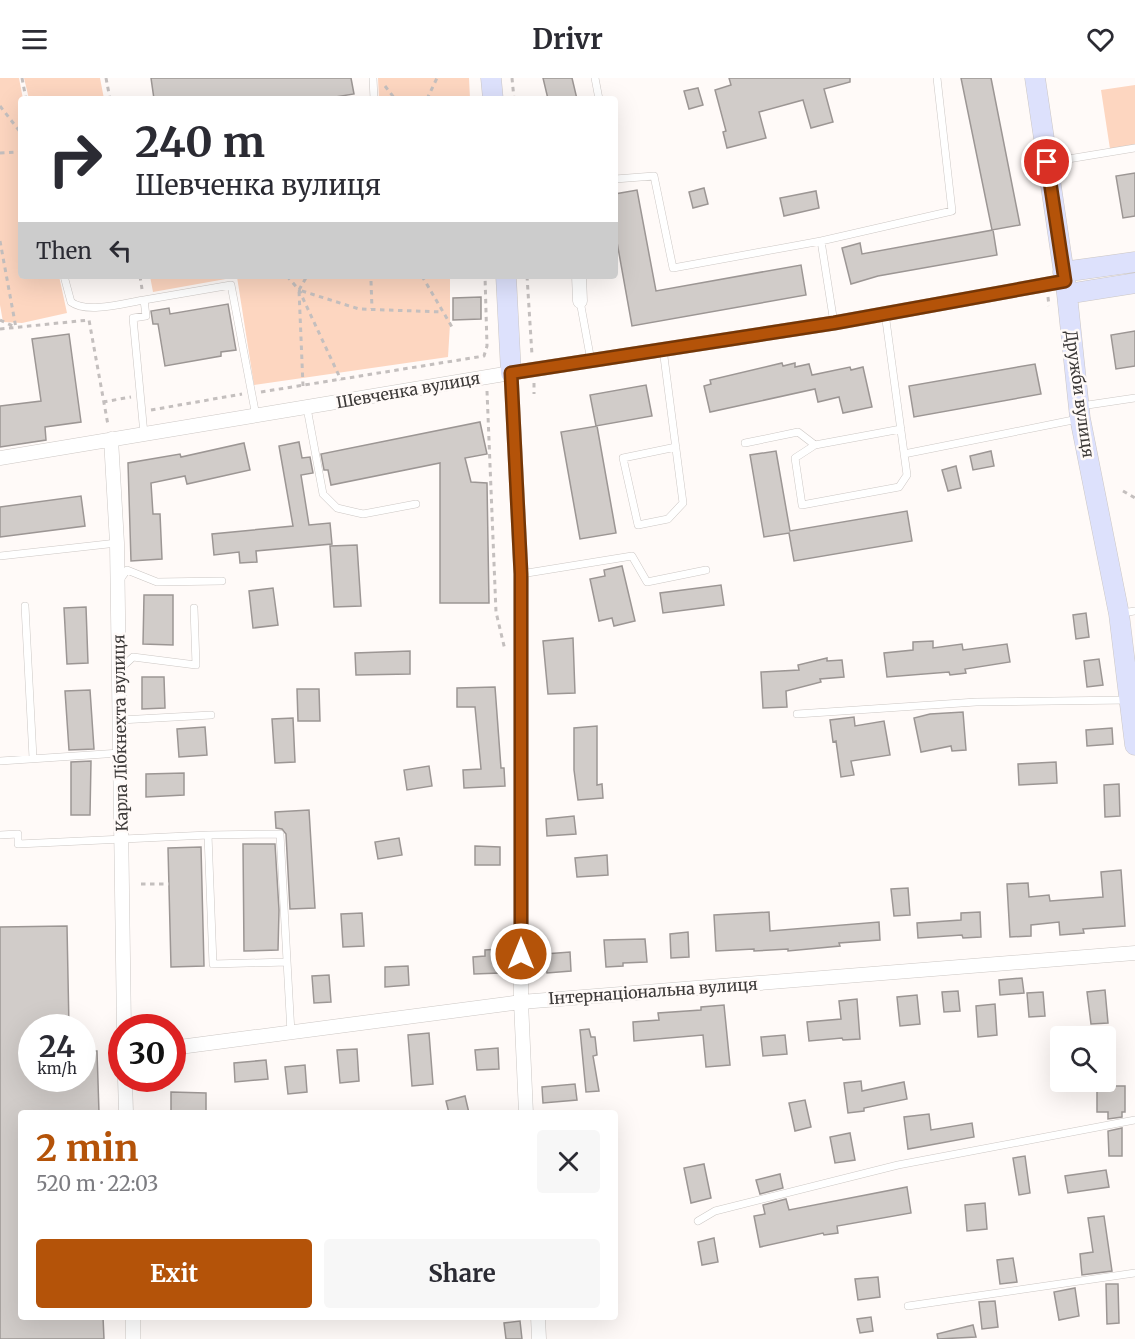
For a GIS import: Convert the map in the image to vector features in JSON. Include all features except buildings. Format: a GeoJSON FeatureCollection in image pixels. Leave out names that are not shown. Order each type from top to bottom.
{"type":"FeatureCollection","features":[{"type":"Feature","properties":{"kind":"street"},"geometry":{"type":"LineString","coordinates":[[492,78],[493,96]]}},
{"type":"Feature","properties":{"kind":"street","name":"Дружби вулиця"},"geometry":{"type":"LineString","coordinates":[[1035,78],[1065,282],[1079,412],[1127,613],[1130,700],[1135,745]]}},
{"type":"Feature","properties":{"kind":"street","name":"Шевченка вулиця"},"geometry":{"type":"LineString","coordinates":[[0,458],[486,377],[834,323],[1065,282],[1135,262]]}},
{"type":"Feature","properties":{"kind":"street"},"geometry":{"type":"LineString","coordinates":[[506,279],[521,574],[521,1002],[526,1110]]}},
{"type":"Feature","properties":{"kind":"street"},"geometry":{"type":"LineString","coordinates":[[579,279],[580,301]]}},
{"type":"Feature","properties":{"kind":"street","name":"Шевченка вулиця"},"geometry":{"type":"LineString","coordinates":[[1065,282],[1135,283]]}},
{"type":"Feature","properties":{"kind":"street","name":"Карла Лібкнехта вулиця"},"geometry":{"type":"LineString","coordinates":[[111,439],[118,583],[124,1014]]}},
{"type":"Feature","properties":{"kind":"street","name":"Інтернаціональна вулиця"},"geometry":{"type":"LineString","coordinates":[[186,1046],[521,1002],[1135,953]]}},
{"type":"Feature","properties":{"kind":"street"},"geometry":{"type":"LineString","coordinates":[[125,1092],[126,1110]]}},
{"type":"Feature","properties":{"kind":"street"},"geometry":{"type":"LineString","coordinates":[[133,1320],[134,1339]]}},
{"type":"Feature","properties":{"kind":"street"},"geometry":{"type":"LineString","coordinates":[[538,1320],[539,1339]]}},
{"type":"Feature","properties":{"kind":"lane"},"geometry":{"type":"LineString","coordinates":[[373,78],[374,96]]}},
{"type":"Feature","properties":{"kind":"lane"},"geometry":{"type":"LineString","coordinates":[[595,78],[598,96]]}},
{"type":"Feature","properties":{"kind":"lane"},"geometry":{"type":"LineString","coordinates":[[618,179],[654,176],[673,268],[820,241],[952,211],[937,78]]}},
{"type":"Feature","properties":{"kind":"lane"},"geometry":{"type":"LineString","coordinates":[[1047,162],[1135,148]]}},
{"type":"Feature","properties":{"kind":"lane"},"geometry":{"type":"LineString","coordinates":[[820,241],[834,323]]}},
{"type":"Feature","properties":{"kind":"lane"},"geometry":{"type":"LineString","coordinates":[[65,279],[71,302],[87,308],[231,285],[256,416]]}},
{"type":"Feature","properties":{"kind":"lane"},"geometry":{"type":"LineString","coordinates":[[144,300],[146,316],[133,318],[144,434]]}},
{"type":"Feature","properties":{"kind":"lane"},"geometry":{"type":"LineString","coordinates":[[580,301],[591,361]]}},
{"type":"Feature","properties":{"kind":"lane"},"geometry":{"type":"LineString","coordinates":[[885,313],[901,429],[907,476],[899,487],[802,505],[795,458],[815,445],[901,429]]}},
{"type":"Feature","properties":{"kind":"lane"},"geometry":{"type":"LineString","coordinates":[[663,350],[676,447],[683,503],[668,519],[638,525],[623,458],[676,447]]}},
{"type":"Feature","properties":{"kind":"lane"},"geometry":{"type":"LineString","coordinates":[[904,453],[1135,398]]}},
{"type":"Feature","properties":{"kind":"lane"},"geometry":{"type":"LineString","coordinates":[[307,408],[323,494],[337,508],[363,514],[416,504]]}},
{"type":"Feature","properties":{"kind":"lane"},"geometry":{"type":"LineString","coordinates":[[745,443],[798,432],[815,445]]}},
{"type":"Feature","properties":{"kind":"lane"},"geometry":{"type":"LineString","coordinates":[[0,556],[117,543]]}},
{"type":"Feature","properties":{"kind":"lane"},"geometry":{"type":"LineString","coordinates":[[521,574],[632,556],[647,582],[706,570]]}},
{"type":"Feature","properties":{"kind":"lane"},"geometry":{"type":"LineString","coordinates":[[118,583],[127,570],[157,582],[222,581]]}},
{"type":"Feature","properties":{"kind":"lane"},"geometry":{"type":"LineString","coordinates":[[25,606],[33,758]]}},
{"type":"Feature","properties":{"kind":"lane"},"geometry":{"type":"LineString","coordinates":[[119,670],[133,657],[196,665],[194,608]]}},
{"type":"Feature","properties":{"kind":"lane"},"geometry":{"type":"LineString","coordinates":[[797,714],[976,702],[1130,700]]}},
{"type":"Feature","properties":{"kind":"lane"},"geometry":{"type":"LineString","coordinates":[[120,720],[211,715]]}},
{"type":"Feature","properties":{"kind":"lane"},"geometry":{"type":"LineString","coordinates":[[0,761],[120,753]]}},
{"type":"Feature","properties":{"kind":"lane"},"geometry":{"type":"LineString","coordinates":[[0,835],[18,834],[18,844],[280,834],[291,1033]]}},
{"type":"Feature","properties":{"kind":"lane"},"geometry":{"type":"LineString","coordinates":[[208,835],[213,964],[287,962]]}},
{"type":"Feature","properties":{"kind":"lane"},"geometry":{"type":"LineString","coordinates":[[698,1221],[714,1211],[898,1166],[1135,1120]]}},
{"type":"Feature","properties":{"kind":"lane"},"geometry":{"type":"LineString","coordinates":[[908,1305],[1135,1273]]}},
{"type":"Feature","properties":{"kind":"path"},"geometry":{"type":"LineString","coordinates":[[22,78],[25,96]]}},
{"type":"Feature","properties":{"kind":"path"},"geometry":{"type":"LineString","coordinates":[[106,78],[109,96]]}},
{"type":"Feature","properties":{"kind":"path"},"geometry":{"type":"LineString","coordinates":[[428,96],[437,78]]}},
{"type":"Feature","properties":{"kind":"path"},"geometry":{"type":"LineString","coordinates":[[512,78],[514,96]]}},
{"type":"Feature","properties":{"kind":"path"},"geometry":{"type":"LineString","coordinates":[[384,85],[393,96]]}},
{"type":"Feature","properties":{"kind":"path"},"geometry":{"type":"LineString","coordinates":[[0,106],[18,129]]}},
{"type":"Feature","properties":{"kind":"path"},"geometry":{"type":"LineString","coordinates":[[0,153],[18,152]]}},
{"type":"Feature","properties":{"kind":"path"},"geometry":{"type":"LineString","coordinates":[[0,241],[16,328]]}},
{"type":"Feature","properties":{"kind":"path"},"geometry":{"type":"LineString","coordinates":[[290,279],[299,290],[341,380]]}},
{"type":"Feature","properties":{"kind":"path"},"geometry":{"type":"LineString","coordinates":[[303,386],[299,290],[305,279]]}},
{"type":"Feature","properties":{"kind":"path"},"geometry":{"type":"LineString","coordinates":[[424,279],[452,327]]}},
{"type":"Feature","properties":{"kind":"path"},"geometry":{"type":"LineString","coordinates":[[103,402],[132,397],[135,412],[484,356],[487,346],[485,279]]}},
{"type":"Feature","properties":{"kind":"path"},"geometry":{"type":"LineString","coordinates":[[527,279],[534,394]]}},
{"type":"Feature","properties":{"kind":"path"},"geometry":{"type":"LineString","coordinates":[[371,280],[372,309]]}},
{"type":"Feature","properties":{"kind":"path"},"geometry":{"type":"LineString","coordinates":[[299,290],[359,309],[443,312]]}},
{"type":"Feature","properties":{"kind":"path"},"geometry":{"type":"LineString","coordinates":[[0,320],[16,328]]}},
{"type":"Feature","properties":{"kind":"path"},"geometry":{"type":"LineString","coordinates":[[0,329],[89,320],[111,439]]}},
{"type":"Feature","properties":{"kind":"path"},"geometry":{"type":"LineString","coordinates":[[486,377],[496,612],[506,653]]}},
{"type":"Feature","properties":{"kind":"path"},"geometry":{"type":"LineString","coordinates":[[1123,491],[1135,498]]}},
{"type":"Feature","properties":{"kind":"path"},"geometry":{"type":"LineString","coordinates":[[141,884],[169,884]]}},
{"type":"Feature","properties":{"kind":"shaded area"},"geometry":{"type":"Polygon","coordinates":[[[0,78],[19,78],[22,96],[18,96],[18,279],[60,279],[67,313],[22,323],[3,322],[0,305],[0,78]]]}},
{"type":"Feature","properties":{"kind":"shaded area"},"geometry":{"type":"Polygon","coordinates":[[[24,78],[100,78],[103,96],[28,96],[24,78]]]}},
{"type":"Feature","properties":{"kind":"shaded area"},"geometry":{"type":"Polygon","coordinates":[[[378,78],[469,78],[470,96],[379,96],[378,78]]]}},
{"type":"Feature","properties":{"kind":"shaded area"},"geometry":{"type":"Polygon","coordinates":[[[1135,85],[1135,146],[1110,149],[1101,90],[1135,85]]]}},
{"type":"Feature","properties":{"kind":"shaded area"},"geometry":{"type":"Polygon","coordinates":[[[151,279],[226,279],[153,292],[151,279]]]}},
{"type":"Feature","properties":{"kind":"shaded area"},"geometry":{"type":"Polygon","coordinates":[[[237,279],[450,279],[448,357],[254,385],[237,279]]]}},
{"type":"Feature","properties":{"kind":"route"},"geometry":{"type":"LineString","coordinates":[[521,954],[521,574],[511,373],[834,323],[1065,281],[1047,162]]}}]}
